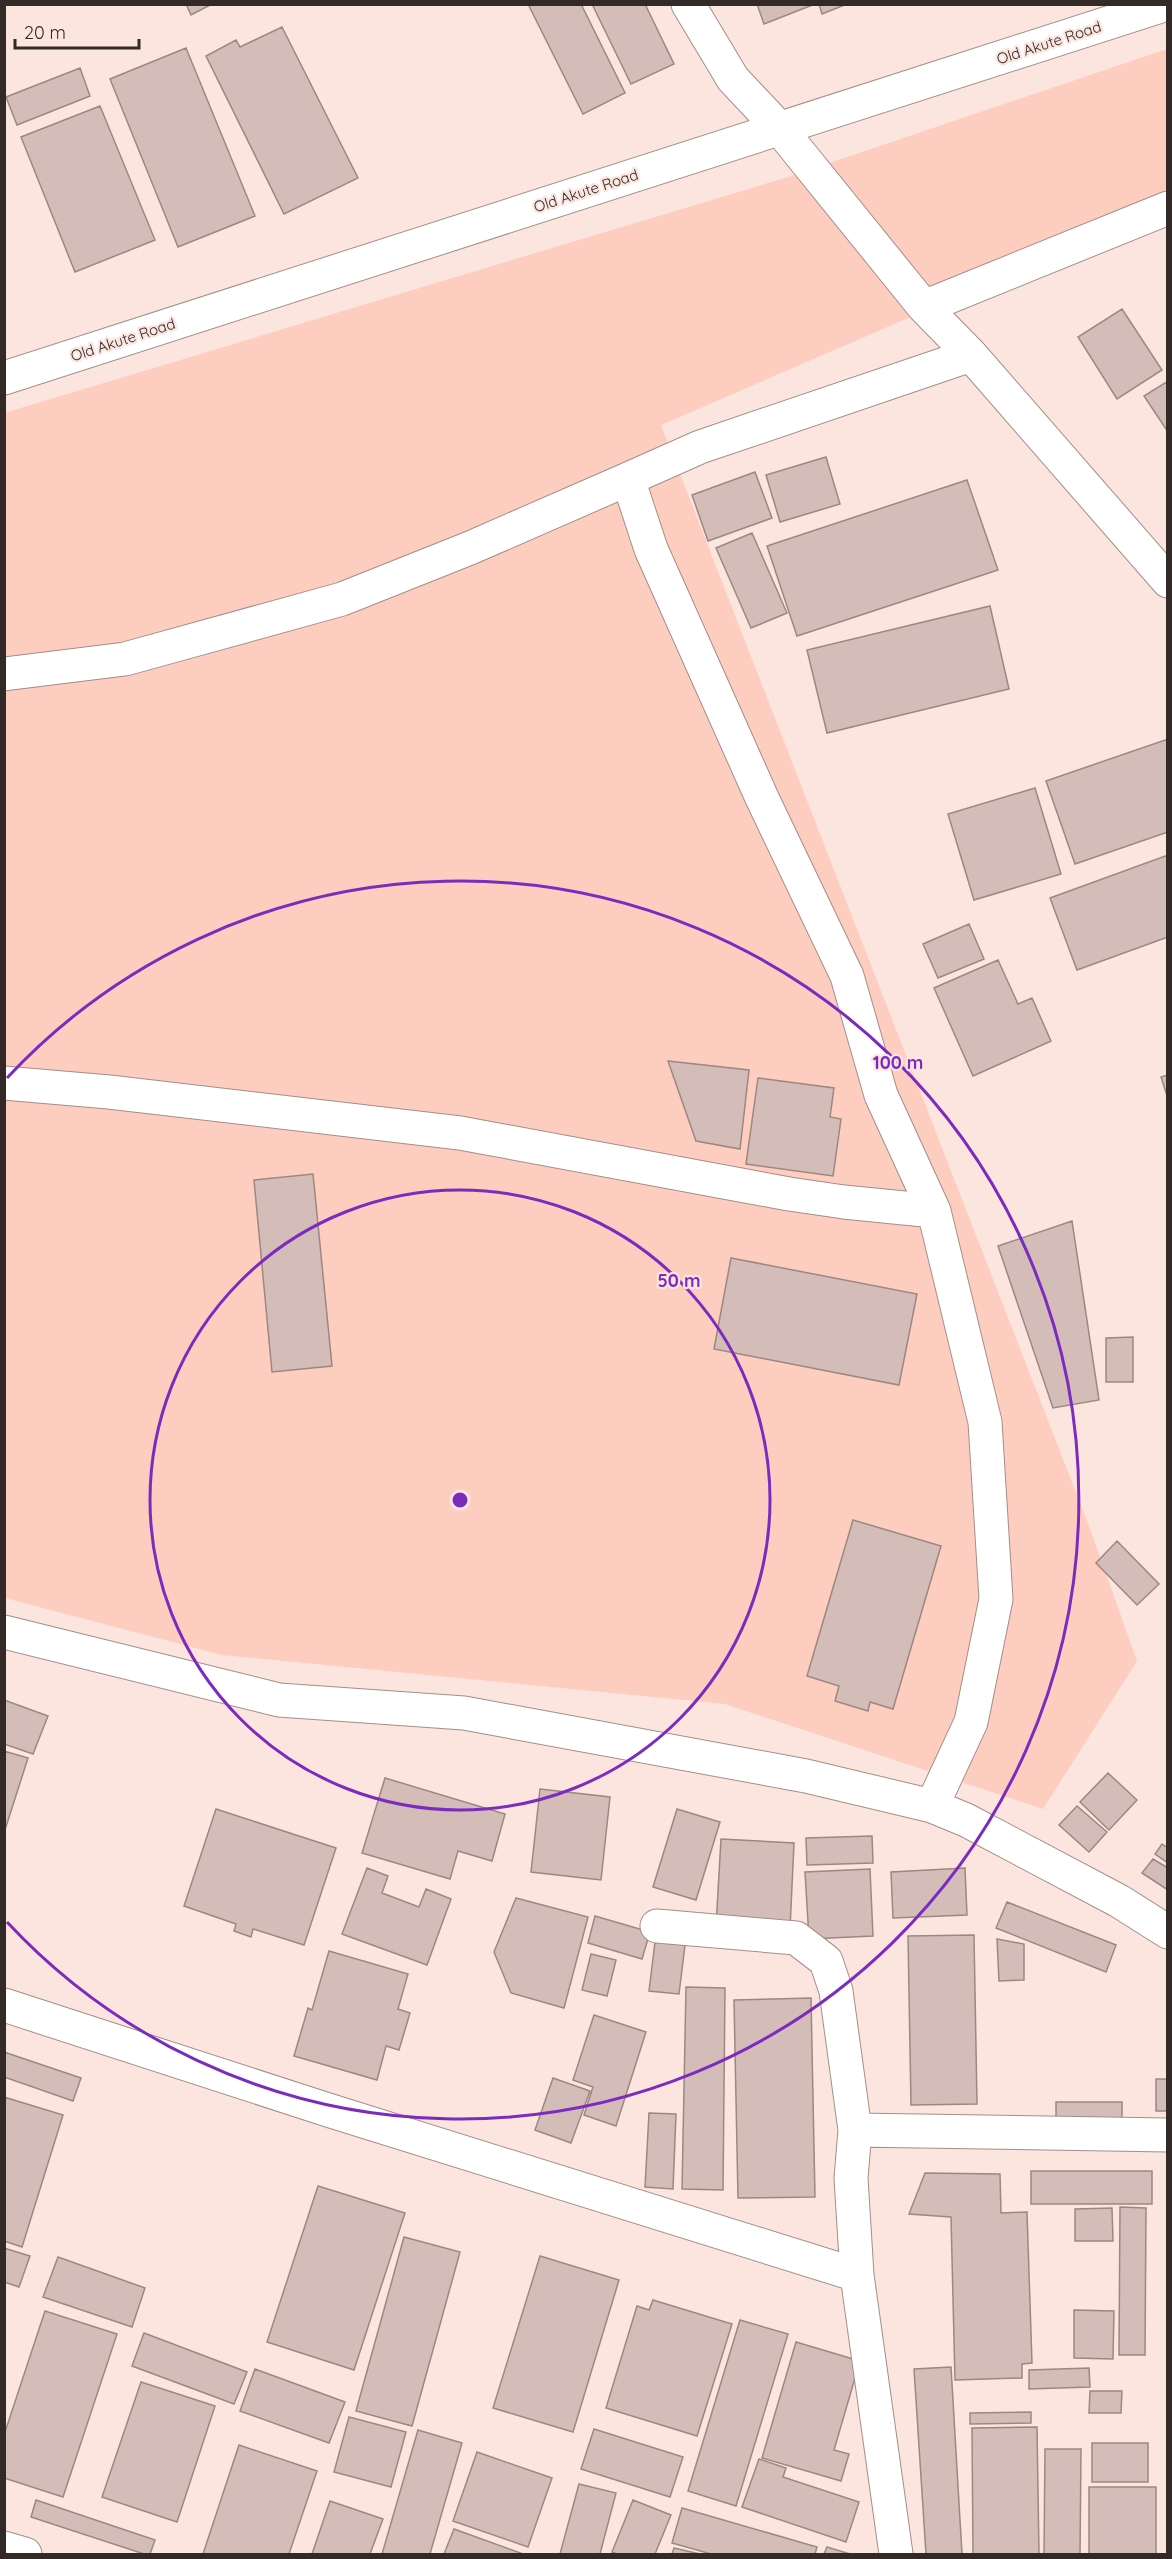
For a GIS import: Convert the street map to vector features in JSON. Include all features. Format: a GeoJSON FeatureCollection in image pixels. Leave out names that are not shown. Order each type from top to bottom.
{"type":"FeatureCollection","features":[{"type":"Feature","properties":{"kind":"street"},"geometry":{"type":"LineString","coordinates":[[688,4],[733,79],[780,129],[924,307],[971,355],[1167,581]]}},
{"type":"Feature","properties":{"kind":"street","name":"Old Akute Road"},"geometry":{"type":"LineString","coordinates":[[4,378],[1167,4]]}},
{"type":"Feature","properties":{"kind":"street"},"geometry":{"type":"LineString","coordinates":[[924,307],[1167,208]]}},
{"type":"Feature","properties":{"kind":"street"},"geometry":{"type":"LineString","coordinates":[[4,674],[125,659],[342,599],[470,548],[700,447],[971,355]]}},
{"type":"Feature","properties":{"kind":"street"},"geometry":{"type":"LineString","coordinates":[[628,479],[651,549],[762,798],[847,976],[881,1095],[934,1211],[986,1422],[996,1599],[971,1722],[932,1806]]}},
{"type":"Feature","properties":{"kind":"street"},"geometry":{"type":"LineString","coordinates":[[4,1083],[109,1092],[460,1133],[789,1194],[934,1211]]}},
{"type":"Feature","properties":{"kind":"street"},"geometry":{"type":"LineString","coordinates":[[4,1632],[279,1700],[464,1713],[806,1776],[932,1806],[966,1820],[1119,1901],[1167,1932]]}},
{"type":"Feature","properties":{"kind":"street"},"geometry":{"type":"LineString","coordinates":[[657,1926],[796,1938],[826,1961],[836,1991],[855,2130],[850,2178],[857,2275],[896,2554]]}},
{"type":"Feature","properties":{"kind":"street"},"geometry":{"type":"LineString","coordinates":[[4,2005],[328,2110],[857,2275]]}},
{"type":"Feature","properties":{"kind":"street"},"geometry":{"type":"LineString","coordinates":[[855,2130],[1167,2135]]}},
{"type":"Feature","properties":{"kind":"street"},"geometry":{"type":"LineString","coordinates":[[4,2548],[25,2554]]}},
{"type":"Feature","properties":{"kind":"shaded area"},"geometry":{"type":"Polygon","coordinates":[[[1167,49],[1167,206],[661,425],[1089,1526],[1137,1661],[1043,1809],[725,1704],[222,1655],[5,1598],[4,413],[788,177],[1167,49]]]}},
{"type":"Feature","properties":{"kind":"building"},"geometry":{"type":"Polygon","coordinates":[[[186,4],[212,4],[191,15],[186,4]]]}},
{"type":"Feature","properties":{"kind":"building"},"geometry":{"type":"Polygon","coordinates":[[[528,4],[581,4],[625,93],[583,114],[528,4]]]}},
{"type":"Feature","properties":{"kind":"building"},"geometry":{"type":"Polygon","coordinates":[[[592,4],[645,4],[674,64],[631,84],[592,4]]]}},
{"type":"Feature","properties":{"kind":"building"},"geometry":{"type":"Polygon","coordinates":[[[757,4],[815,4],[764,24],[757,4]]]}},
{"type":"Feature","properties":{"kind":"building"},"geometry":{"type":"Polygon","coordinates":[[[819,4],[847,4],[822,14],[819,4]]]}},
{"type":"Feature","properties":{"kind":"building"},"geometry":{"type":"Polygon","coordinates":[[[282,27],[358,178],[284,214],[206,56],[236,40],[240,47],[282,27]]]}},
{"type":"Feature","properties":{"kind":"building"},"geometry":{"type":"Polygon","coordinates":[[[186,48],[255,216],[178,247],[110,79],[186,48]]]}},
{"type":"Feature","properties":{"kind":"building"},"geometry":{"type":"Polygon","coordinates":[[[80,68],[90,96],[17,125],[6,97],[80,68]]]}},
{"type":"Feature","properties":{"kind":"building"},"geometry":{"type":"Polygon","coordinates":[[[100,106],[155,240],[75,272],[21,137],[100,106]]]}},
{"type":"Feature","properties":{"kind":"building"},"geometry":{"type":"Polygon","coordinates":[[[1122,309],[1162,370],[1117,399],[1078,337],[1122,309]]]}},
{"type":"Feature","properties":{"kind":"building"},"geometry":{"type":"Polygon","coordinates":[[[1168,381],[1168,432],[1144,396],[1168,381]]]}},
{"type":"Feature","properties":{"kind":"building"},"geometry":{"type":"Polygon","coordinates":[[[826,457],[840,504],[780,522],[766,475],[826,457]]]}},
{"type":"Feature","properties":{"kind":"building"},"geometry":{"type":"Polygon","coordinates":[[[755,472],[772,518],[708,541],[692,495],[755,472]]]}},
{"type":"Feature","properties":{"kind":"building"},"geometry":{"type":"Polygon","coordinates":[[[967,480],[998,570],[797,636],[767,546],[967,480]]]}},
{"type":"Feature","properties":{"kind":"building"},"geometry":{"type":"Polygon","coordinates":[[[752,533],[787,613],[751,628],[716,548],[752,533]]]}},
{"type":"Feature","properties":{"kind":"building"},"geometry":{"type":"Polygon","coordinates":[[[990,606],[1009,689],[827,733],[807,650],[990,606]]]}},
{"type":"Feature","properties":{"kind":"building"},"geometry":{"type":"Polygon","coordinates":[[[1168,739],[1168,832],[1075,864],[1046,781],[1168,739]]]}},
{"type":"Feature","properties":{"kind":"building"},"geometry":{"type":"Polygon","coordinates":[[[1035,788],[1061,874],[974,900],[948,814],[1035,788]]]}},
{"type":"Feature","properties":{"kind":"building"},"geometry":{"type":"Polygon","coordinates":[[[1168,855],[1168,937],[1077,970],[1050,898],[1168,855]]]}},
{"type":"Feature","properties":{"kind":"building"},"geometry":{"type":"Polygon","coordinates":[[[969,924],[984,959],[938,978],[923,944],[969,924]]]}},
{"type":"Feature","properties":{"kind":"building"},"geometry":{"type":"Polygon","coordinates":[[[998,960],[1018,1004],[1032,998],[1051,1041],[973,1076],[934,988],[998,960]]]}},
{"type":"Feature","properties":{"kind":"building"},"geometry":{"type":"Polygon","coordinates":[[[668,1061],[749,1070],[740,1149],[696,1141],[668,1061]]]}},
{"type":"Feature","properties":{"kind":"building"},"geometry":{"type":"Polygon","coordinates":[[[1168,1075],[1168,1099],[1161,1077],[1168,1075]]]}},
{"type":"Feature","properties":{"kind":"building"},"geometry":{"type":"Polygon","coordinates":[[[758,1078],[834,1088],[830,1117],[841,1119],[833,1176],[746,1164],[758,1078]]]}},
{"type":"Feature","properties":{"kind":"building"},"geometry":{"type":"Polygon","coordinates":[[[313,1174],[332,1366],[272,1372],[254,1180],[313,1174]]]}},
{"type":"Feature","properties":{"kind":"building"},"geometry":{"type":"Polygon","coordinates":[[[1072,1221],[1099,1400],[1053,1408],[998,1246],[1072,1221]]]}},
{"type":"Feature","properties":{"kind":"building"},"geometry":{"type":"Polygon","coordinates":[[[731,1258],[917,1294],[899,1385],[714,1349],[731,1258]]]}},
{"type":"Feature","properties":{"kind":"building"},"geometry":{"type":"Polygon","coordinates":[[[1133,1337],[1133,1382],[1106,1382],[1106,1338],[1133,1337]]]}},
{"type":"Feature","properties":{"kind":"building"},"geometry":{"type":"Polygon","coordinates":[[[853,1520],[941,1546],[893,1709],[870,1702],[868,1711],[835,1701],[839,1686],[807,1676],[853,1520]]]}},
{"type":"Feature","properties":{"kind":"building"},"geometry":{"type":"Polygon","coordinates":[[[1117,1541],[1159,1584],[1137,1605],[1096,1563],[1117,1541]]]}},
{"type":"Feature","properties":{"kind":"building"},"geometry":{"type":"Polygon","coordinates":[[[4,1700],[48,1716],[33,1754],[4,1744],[4,1700]]]}},
{"type":"Feature","properties":{"kind":"building"},"geometry":{"type":"Polygon","coordinates":[[[4,1751],[28,1758],[4,1833],[4,1751]]]}},
{"type":"Feature","properties":{"kind":"building"},"geometry":{"type":"Polygon","coordinates":[[[1108,1773],[1137,1800],[1109,1830],[1080,1802],[1108,1773]]]}},
{"type":"Feature","properties":{"kind":"building"},"geometry":{"type":"Polygon","coordinates":[[[385,1778],[505,1814],[492,1861],[458,1851],[450,1879],[362,1853],[385,1778]]]}},
{"type":"Feature","properties":{"kind":"building"},"geometry":{"type":"Polygon","coordinates":[[[540,1789],[610,1797],[601,1880],[531,1872],[540,1789]]]}},
{"type":"Feature","properties":{"kind":"building"},"geometry":{"type":"Polygon","coordinates":[[[1077,1806],[1107,1832],[1089,1852],[1059,1825],[1077,1806]]]}},
{"type":"Feature","properties":{"kind":"building"},"geometry":{"type":"Polygon","coordinates":[[[216,1809],[336,1848],[304,1945],[253,1929],[251,1937],[234,1931],[236,1924],[184,1906],[216,1809]]]}},
{"type":"Feature","properties":{"kind":"building"},"geometry":{"type":"Polygon","coordinates":[[[677,1809],[720,1822],[696,1900],[653,1887],[677,1809]]]}},
{"type":"Feature","properties":{"kind":"building"},"geometry":{"type":"Polygon","coordinates":[[[872,1836],[873,1863],[807,1865],[806,1838],[872,1836]]]}},
{"type":"Feature","properties":{"kind":"building"},"geometry":{"type":"Polygon","coordinates":[[[721,1839],[794,1843],[790,1929],[716,1926],[721,1839]]]}},
{"type":"Feature","properties":{"kind":"building"},"geometry":{"type":"Polygon","coordinates":[[[1162,1844],[1168,1848],[1168,1863],[1155,1854],[1162,1844]]]}},
{"type":"Feature","properties":{"kind":"building"},"geometry":{"type":"Polygon","coordinates":[[[1153,1859],[1168,1868],[1168,1890],[1142,1873],[1153,1859]]]}},
{"type":"Feature","properties":{"kind":"building"},"geometry":{"type":"Polygon","coordinates":[[[367,1868],[388,1876],[382,1893],[419,1907],[426,1889],[451,1899],[427,1965],[342,1934],[367,1868]]]}},
{"type":"Feature","properties":{"kind":"building"},"geometry":{"type":"Polygon","coordinates":[[[965,1868],[967,1915],[893,1918],[891,1872],[965,1868]]]}},
{"type":"Feature","properties":{"kind":"building"},"geometry":{"type":"Polygon","coordinates":[[[870,1869],[873,1936],[809,1939],[805,1872],[870,1869]]]}},
{"type":"Feature","properties":{"kind":"building"},"geometry":{"type":"Polygon","coordinates":[[[516,1898],[588,1917],[564,2008],[511,1993],[494,1952],[516,1898]]]}},
{"type":"Feature","properties":{"kind":"building"},"geometry":{"type":"Polygon","coordinates":[[[1007,1902],[1116,1945],[1106,1972],[996,1928],[1007,1902]]]}},
{"type":"Feature","properties":{"kind":"building"},"geometry":{"type":"Polygon","coordinates":[[[595,1916],[650,1932],[642,1959],[588,1943],[595,1916]]]}},
{"type":"Feature","properties":{"kind":"building"},"geometry":{"type":"Polygon","coordinates":[[[974,1935],[977,2104],[911,2105],[908,1936],[974,1935]]]}},
{"type":"Feature","properties":{"kind":"building"},"geometry":{"type":"Polygon","coordinates":[[[997,1939],[1024,1944],[1024,1980],[999,1981],[997,1939]]]}},
{"type":"Feature","properties":{"kind":"building"},"geometry":{"type":"Polygon","coordinates":[[[655,1942],[685,1945],[679,1994],[649,1991],[655,1942]]]}},
{"type":"Feature","properties":{"kind":"building"},"geometry":{"type":"Polygon","coordinates":[[[329,1951],[408,1974],[398,2009],[410,2013],[399,2050],[386,2046],[377,2080],[294,2056],[308,2008],[312,2010],[329,1951]]]}},
{"type":"Feature","properties":{"kind":"building"},"geometry":{"type":"Polygon","coordinates":[[[591,1954],[616,1960],[607,1996],[582,1990],[591,1954]]]}},
{"type":"Feature","properties":{"kind":"building"},"geometry":{"type":"Polygon","coordinates":[[[686,1987],[725,1988],[723,2190],[682,2189],[686,1987]]]}},
{"type":"Feature","properties":{"kind":"building"},"geometry":{"type":"Polygon","coordinates":[[[811,1998],[815,2197],[738,2198],[734,2000],[811,1998]]]}},
{"type":"Feature","properties":{"kind":"building"},"geometry":{"type":"Polygon","coordinates":[[[594,2015],[646,2032],[616,2126],[584,2115],[593,2087],[573,2080],[594,2015]]]}},
{"type":"Feature","properties":{"kind":"building"},"geometry":{"type":"Polygon","coordinates":[[[4,2052],[81,2078],[73,2101],[4,2077],[4,2052]]]}},
{"type":"Feature","properties":{"kind":"building"},"geometry":{"type":"Polygon","coordinates":[[[553,2078],[590,2091],[571,2143],[535,2130],[553,2078]]]}},
{"type":"Feature","properties":{"kind":"building"},"geometry":{"type":"Polygon","coordinates":[[[1156,2079],[1168,2079],[1168,2111],[1156,2111],[1156,2079]]]}},
{"type":"Feature","properties":{"kind":"building"},"geometry":{"type":"Polygon","coordinates":[[[4,2097],[63,2115],[22,2247],[4,2241],[4,2097]]]}},
{"type":"Feature","properties":{"kind":"building"},"geometry":{"type":"Polygon","coordinates":[[[1056,2102],[1122,2102],[1122,2125],[1056,2125],[1056,2102]]]}},
{"type":"Feature","properties":{"kind":"building"},"geometry":{"type":"Polygon","coordinates":[[[649,2113],[676,2114],[673,2189],[645,2187],[649,2113]]]}},
{"type":"Feature","properties":{"kind":"building"},"geometry":{"type":"Polygon","coordinates":[[[1031,2171],[1152,2171],[1152,2204],[1031,2204],[1031,2171]]]}},
{"type":"Feature","properties":{"kind":"building"},"geometry":{"type":"Polygon","coordinates":[[[925,2173],[1000,2174],[1001,2213],[1027,2212],[1032,2363],[1022,2364],[1022,2378],[955,2380],[951,2217],[909,2214],[925,2173]]]}},
{"type":"Feature","properties":{"kind":"building"},"geometry":{"type":"Polygon","coordinates":[[[318,2186],[405,2213],[354,2370],[267,2342],[318,2186]]]}},
{"type":"Feature","properties":{"kind":"building"},"geometry":{"type":"Polygon","coordinates":[[[1120,2207],[1146,2208],[1145,2355],[1119,2355],[1120,2207]]]}},
{"type":"Feature","properties":{"kind":"building"},"geometry":{"type":"Polygon","coordinates":[[[1112,2208],[1113,2241],[1075,2241],[1075,2209],[1112,2208]]]}},
{"type":"Feature","properties":{"kind":"building"},"geometry":{"type":"Polygon","coordinates":[[[404,2237],[460,2252],[412,2426],[356,2411],[404,2237]]]}},
{"type":"Feature","properties":{"kind":"building"},"geometry":{"type":"Polygon","coordinates":[[[4,2248],[30,2256],[19,2287],[4,2282],[4,2248]]]}},
{"type":"Feature","properties":{"kind":"building"},"geometry":{"type":"Polygon","coordinates":[[[540,2256],[619,2280],[573,2432],[493,2408],[540,2256]]]}},
{"type":"Feature","properties":{"kind":"building"},"geometry":{"type":"Polygon","coordinates":[[[58,2257],[145,2288],[132,2327],[43,2297],[58,2257]]]}},
{"type":"Feature","properties":{"kind":"building"},"geometry":{"type":"Polygon","coordinates":[[[653,2300],[732,2324],[697,2436],[606,2408],[637,2306],[649,2310],[653,2300]]]}},
{"type":"Feature","properties":{"kind":"building"},"geometry":{"type":"Polygon","coordinates":[[[1074,2310],[1114,2311],[1113,2359],[1074,2358],[1074,2310]]]}},
{"type":"Feature","properties":{"kind":"building"},"geometry":{"type":"Polygon","coordinates":[[[45,2311],[117,2334],[63,2497],[4,2478],[4,2435],[45,2311]]]}},
{"type":"Feature","properties":{"kind":"building"},"geometry":{"type":"Polygon","coordinates":[[[740,2320],[788,2334],[736,2506],[688,2491],[740,2320]]]}},
{"type":"Feature","properties":{"kind":"building"},"geometry":{"type":"Polygon","coordinates":[[[144,2333],[247,2372],[234,2404],[132,2366],[144,2333]]]}},
{"type":"Feature","properties":{"kind":"building"},"geometry":{"type":"Polygon","coordinates":[[[796,2342],[860,2361],[834,2450],[849,2454],[841,2481],[762,2458],[796,2342]]]}},
{"type":"Feature","properties":{"kind":"building"},"geometry":{"type":"Polygon","coordinates":[[[951,2367],[962,2554],[926,2554],[914,2369],[951,2367]]]}},
{"type":"Feature","properties":{"kind":"building"},"geometry":{"type":"Polygon","coordinates":[[[1089,2368],[1090,2387],[1029,2389],[1029,2370],[1089,2368]]]}},
{"type":"Feature","properties":{"kind":"building"},"geometry":{"type":"Polygon","coordinates":[[[255,2369],[345,2402],[329,2443],[240,2411],[255,2369]]]}},
{"type":"Feature","properties":{"kind":"building"},"geometry":{"type":"Polygon","coordinates":[[[141,2382],[215,2406],[177,2522],[102,2497],[141,2382]]]}},
{"type":"Feature","properties":{"kind":"building"},"geometry":{"type":"Polygon","coordinates":[[[1090,2391],[1122,2391],[1121,2413],[1089,2413],[1090,2391]]]}},
{"type":"Feature","properties":{"kind":"building"},"geometry":{"type":"Polygon","coordinates":[[[1031,2412],[1031,2423],[970,2424],[970,2413],[1031,2412]]]}},
{"type":"Feature","properties":{"kind":"building"},"geometry":{"type":"Polygon","coordinates":[[[349,2417],[406,2432],[391,2487],[334,2472],[349,2417]]]}},
{"type":"Feature","properties":{"kind":"building"},"geometry":{"type":"Polygon","coordinates":[[[1037,2427],[1039,2554],[973,2554],[972,2428],[1037,2427]]]}},
{"type":"Feature","properties":{"kind":"building"},"geometry":{"type":"Polygon","coordinates":[[[594,2429],[683,2457],[670,2497],[581,2469],[594,2429]]]}},
{"type":"Feature","properties":{"kind":"building"},"geometry":{"type":"Polygon","coordinates":[[[418,2430],[462,2443],[430,2554],[382,2554],[418,2430]]]}},
{"type":"Feature","properties":{"kind":"building"},"geometry":{"type":"Polygon","coordinates":[[[1092,2443],[1148,2443],[1148,2482],[1092,2482],[1092,2443]]]}},
{"type":"Feature","properties":{"kind":"building"},"geometry":{"type":"Polygon","coordinates":[[[239,2445],[317,2471],[289,2554],[203,2554],[239,2445]]]}},
{"type":"Feature","properties":{"kind":"building"},"geometry":{"type":"Polygon","coordinates":[[[1045,2449],[1081,2449],[1080,2554],[1044,2554],[1045,2449]]]}},
{"type":"Feature","properties":{"kind":"building"},"geometry":{"type":"Polygon","coordinates":[[[477,2452],[552,2478],[528,2547],[453,2521],[477,2452]]]}},
{"type":"Feature","properties":{"kind":"building"},"geometry":{"type":"Polygon","coordinates":[[[759,2459],[786,2468],[783,2477],[859,2502],[846,2542],[742,2507],[759,2459]]]}},
{"type":"Feature","properties":{"kind":"building"},"geometry":{"type":"Polygon","coordinates":[[[579,2484],[616,2493],[600,2554],[560,2554],[579,2484]]]}},
{"type":"Feature","properties":{"kind":"building"},"geometry":{"type":"Polygon","coordinates":[[[1089,2487],[1156,2487],[1156,2554],[1089,2554],[1089,2487]]]}},
{"type":"Feature","properties":{"kind":"building"},"geometry":{"type":"Polygon","coordinates":[[[36,2500],[155,2540],[150,2554],[31,2517],[36,2500]]]}},
{"type":"Feature","properties":{"kind":"building"},"geometry":{"type":"Polygon","coordinates":[[[633,2500],[671,2515],[655,2554],[612,2552],[633,2500]]]}},
{"type":"Feature","properties":{"kind":"building"},"geometry":{"type":"Polygon","coordinates":[[[330,2501],[383,2519],[370,2554],[312,2554],[330,2501]]]}},
{"type":"Feature","properties":{"kind":"building"},"geometry":{"type":"Polygon","coordinates":[[[682,2508],[817,2547],[815,2554],[711,2554],[672,2543],[682,2508]]]}},
{"type":"Feature","properties":{"kind":"building"},"geometry":{"type":"Polygon","coordinates":[[[454,2529],[523,2554],[444,2554],[454,2529]]]}},
{"type":"Feature","properties":{"kind":"building"},"geometry":{"type":"Polygon","coordinates":[[[827,2547],[850,2554],[824,2554],[827,2547]]]}},
{"type":"Feature","properties":{"kind":"building"},"geometry":{"type":"Polygon","coordinates":[[[674,2548],[700,2554],[672,2554],[674,2548]]]}}]}
